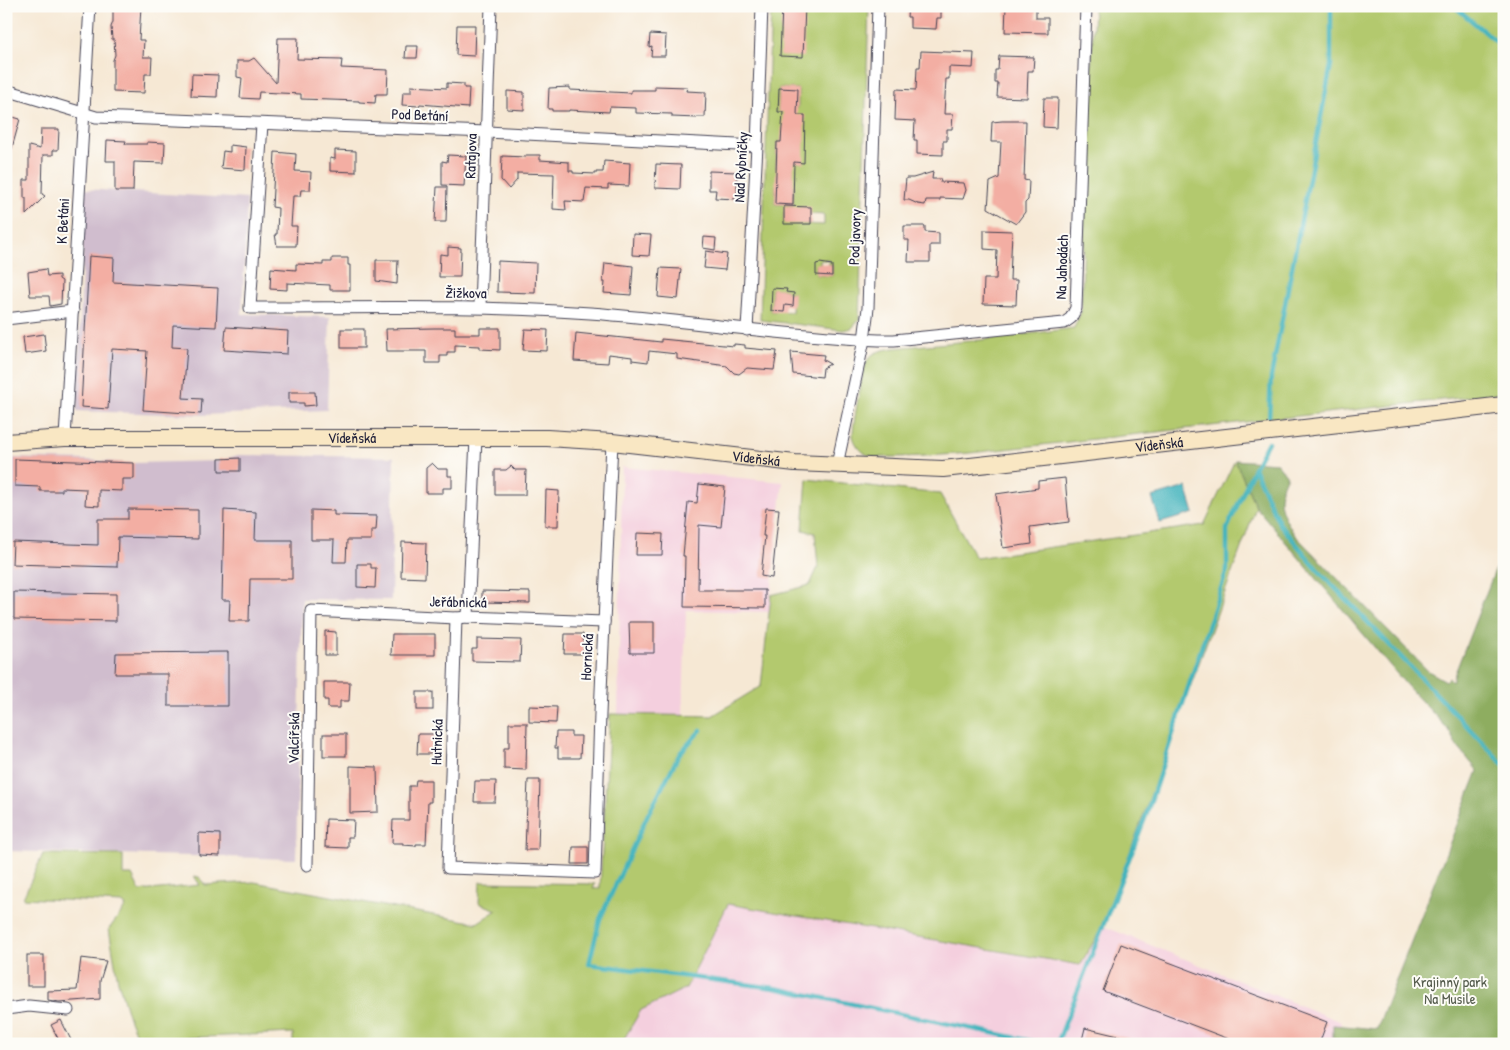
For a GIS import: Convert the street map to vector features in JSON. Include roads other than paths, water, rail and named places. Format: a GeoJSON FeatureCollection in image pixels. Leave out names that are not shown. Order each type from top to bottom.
{"type":"FeatureCollection","features":[{"type":"Feature","properties":{"kind":"main road","name":"Vídeňská"},"geometry":{"type":"LineString","coordinates":[[6,442],[65,438],[547,438],[612,442],[795,463],[943,469],[1504,405]]}},
{"type":"Feature","properties":{"kind":"street","name":"K Betáni"},"geometry":{"type":"LineString","coordinates":[[65,438],[90,6]]}},
{"type":"Feature","properties":{"kind":"street","name":"Ratajova"},"geometry":{"type":"LineString","coordinates":[[480,307],[491,6]]}},
{"type":"Feature","properties":{"kind":"street","name":"Nad Rybníčky"},"geometry":{"type":"LineString","coordinates":[[748,330],[762,6]]}},
{"type":"Feature","properties":{"kind":"street","name":"Pod javory"},"geometry":{"type":"LineString","coordinates":[[837,465],[864,340],[868,308],[878,6]]}},
{"type":"Feature","properties":{"kind":"street","name":"Na Jahodách"},"geometry":{"type":"LineString","coordinates":[[864,340],[894,340],[1064,323],[1071,318],[1076,308],[1086,6]]}},
{"type":"Feature","properties":{"kind":"street","name":"Pod Betání"},"geometry":{"type":"LineString","coordinates":[[6,90],[96,117],[486,132],[757,146]]}},
{"type":"Feature","properties":{"kind":"street","name":"Žižkova"},"geometry":{"type":"LineString","coordinates":[[262,124],[250,308],[480,307],[590,313],[864,340]]}},
{"type":"Feature","properties":{"kind":"street"},"geometry":{"type":"LineString","coordinates":[[6,319],[73,311]]}},
{"type":"Feature","properties":{"kind":"street"},"geometry":{"type":"LineString","coordinates":[[468,617],[476,438]]}},
{"type":"Feature","properties":{"kind":"street","name":"Hornická"},"geometry":{"type":"LineString","coordinates":[[595,873],[612,442]]}},
{"type":"Feature","properties":{"kind":"street","name":"Jeřábnická"},"geometry":{"type":"LineString","coordinates":[[311,611],[456,618],[604,622]]}},
{"type":"Feature","properties":{"kind":"street","name":"Valcířská"},"geometry":{"type":"LineString","coordinates":[[307,865],[311,611]]}},
{"type":"Feature","properties":{"kind":"street","name":"Hutnická"},"geometry":{"type":"LineString","coordinates":[[456,618],[448,868],[595,873]]}},
{"type":"Feature","properties":{"kind":"street"},"geometry":{"type":"LineString","coordinates":[[6,1009],[29,1006],[68,1010]]}},
{"type":"Feature","properties":{"kind":"water"},"geometry":{"type":"Polygon","coordinates":[[[1186,487],[1194,513],[1160,523],[1152,497],[1186,487]]]}},
{"type":"Feature","properties":{"kind":"waterway"},"geometry":{"type":"LineString","coordinates":[[1269,419],[1271,377],[1331,65],[1331,6]]}},
{"type":"Feature","properties":{"kind":"waterway"},"geometry":{"type":"LineString","coordinates":[[1454,6],[1504,48]]}},
{"type":"Feature","properties":{"kind":"waterway"},"geometry":{"type":"LineString","coordinates":[[1057,1044],[1145,818],[1227,570],[1227,529],[1254,468],[1268,442]]}},
{"type":"Feature","properties":{"kind":"waterway"},"geometry":{"type":"LineString","coordinates":[[1254,468],[1279,523],[1317,569],[1504,765]]}},
{"type":"Feature","properties":{"kind":"waterway"},"geometry":{"type":"LineString","coordinates":[[701,730],[680,753],[648,814],[600,919],[589,964],[775,988],[1046,1044]]}},
{"type":"Feature","properties":{"kind":"park label","name":"Krajinný park Na Musile"},"geometry":{"type":"Point","coordinates":[1450,990]}}]}
